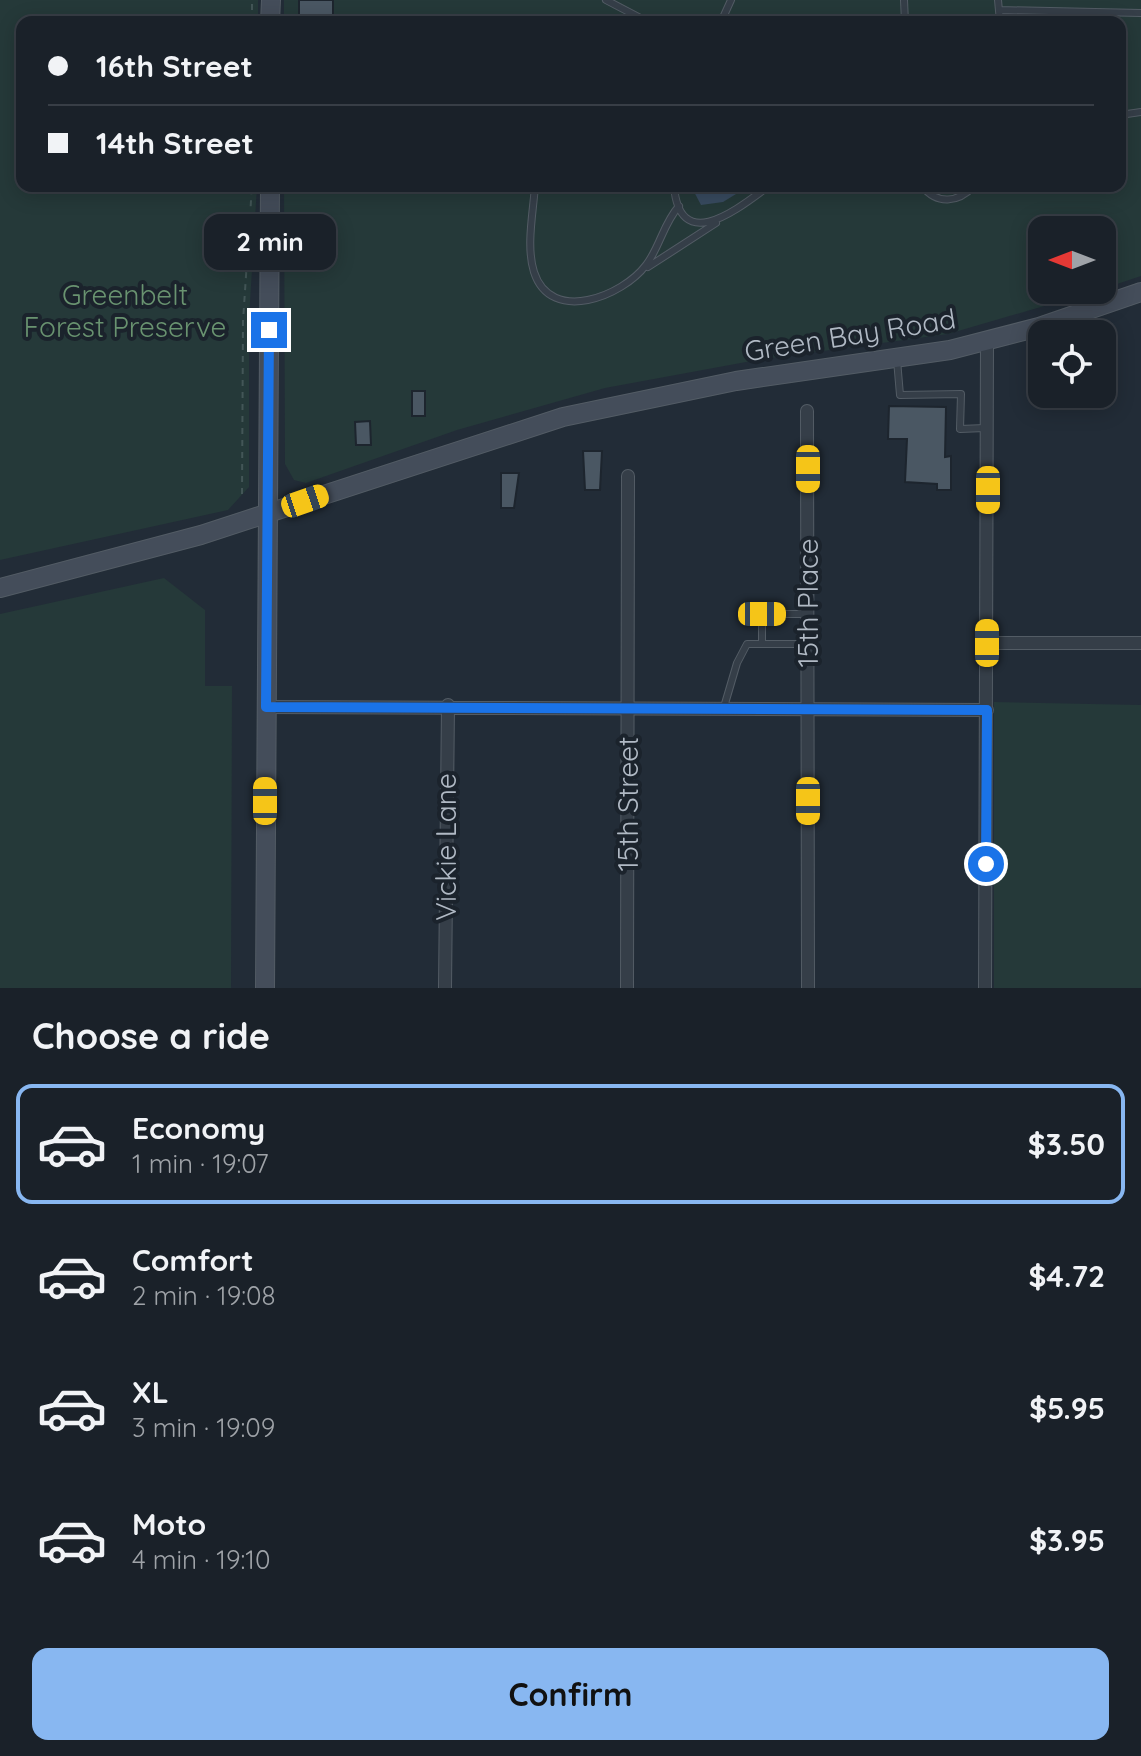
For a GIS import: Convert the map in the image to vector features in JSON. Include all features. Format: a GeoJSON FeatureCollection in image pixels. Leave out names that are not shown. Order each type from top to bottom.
{"type":"FeatureCollection","features":[{"type":"Feature","properties":{"kind":"main road"},"geometry":{"type":"LineString","coordinates":[[265,988],[270,192]]}},
{"type":"Feature","properties":{"kind":"main road","name":"Green Bay Road"},"geometry":{"type":"LineString","coordinates":[[0,588],[267,514],[563,417],[720,384],[897,360],[987,342],[1141,292]]}},
{"type":"Feature","properties":{"kind":"street"},"geometry":{"type":"LineString","coordinates":[[985,988],[987,342]]}},
{"type":"Feature","properties":{"kind":"street","name":"15th Place"},"geometry":{"type":"LineString","coordinates":[[807,411],[808,988]]}},
{"type":"Feature","properties":{"kind":"street","name":"15th Street"},"geometry":{"type":"LineString","coordinates":[[627,988],[628,476]]}},
{"type":"Feature","properties":{"kind":"street"},"geometry":{"type":"LineString","coordinates":[[987,643],[1135,643]]}},
{"type":"Feature","properties":{"kind":"street"},"geometry":{"type":"LineString","coordinates":[[266,707],[448,705],[987,710]]}},
{"type":"Feature","properties":{"kind":"street","name":"Vickie Lane"},"geometry":{"type":"LineString","coordinates":[[445,988],[448,705]]}},
{"type":"Feature","properties":{"kind":"lane"},"geometry":{"type":"LineString","coordinates":[[606,0],[637,16]]}},
{"type":"Feature","properties":{"kind":"lane"},"geometry":{"type":"LineString","coordinates":[[998,0],[1000,16]]}},
{"type":"Feature","properties":{"kind":"lane"},"geometry":{"type":"LineString","coordinates":[[999,10],[1141,13]]}},
{"type":"Feature","properties":{"kind":"lane"},"geometry":{"type":"LineString","coordinates":[[535,192],[532,257],[537,279],[548,293],[562,300],[586,301],[639,273],[760,192]]}},
{"type":"Feature","properties":{"kind":"lane"},"geometry":{"type":"LineString","coordinates":[[676,192],[679,206],[694,221],[719,221]]}},
{"type":"Feature","properties":{"kind":"lane"},"geometry":{"type":"LineString","coordinates":[[927,192],[947,201],[967,192]]}},
{"type":"Feature","properties":{"kind":"lane"},"geometry":{"type":"LineString","coordinates":[[639,273],[647,265],[665,224],[679,206]]}},
{"type":"Feature","properties":{"kind":"lane"},"geometry":{"type":"LineString","coordinates":[[897,360],[900,395],[961,394],[960,429],[989,428]]}},
{"type":"Feature","properties":{"kind":"lane"},"geometry":{"type":"LineString","coordinates":[[762,644],[762,614],[808,614]]}},
{"type":"Feature","properties":{"kind":"lane"},"geometry":{"type":"LineString","coordinates":[[724,707],[737,663],[747,644],[808,644]]}},
{"type":"Feature","properties":{"kind":"path"},"geometry":{"type":"LineString","coordinates":[[242,494],[243,321],[252,192]]}},
{"type":"Feature","properties":{"kind":"green space","name":"Greenbelt Forest Preserve"},"geometry":{"type":"Polygon","coordinates":[[[0,0],[258,0],[258,16],[16,16],[16,192],[257,192],[249,319],[249,487],[228,510],[0,560],[0,0]]]}},
{"type":"Feature","properties":{"kind":"green space"},"geometry":{"type":"Polygon","coordinates":[[[284,0],[1141,0],[1141,276],[1116,284],[1116,216],[1028,216],[1028,304],[1051,304],[948,334],[757,360],[605,388],[457,430],[306,483],[294,480],[285,464],[284,192],[1126,192],[1126,16],[284,16],[284,0]]]}},
{"type":"Feature","properties":{"kind":"green space"},"geometry":{"type":"Polygon","coordinates":[[[164,578],[205,610],[205,686],[232,686],[231,988],[0,988],[0,614],[164,578]]]}},
{"type":"Feature","properties":{"kind":"green space"},"geometry":{"type":"Polygon","coordinates":[[[994,702],[1141,705],[1141,988],[994,988],[994,702]]]}},
{"type":"Feature","properties":{"kind":"water"},"geometry":{"type":"Polygon","coordinates":[[[694,192],[739,192],[723,202],[701,205],[694,192]]]}},
{"type":"Feature","properties":{"kind":"building"},"geometry":{"type":"Polygon","coordinates":[[[299,0],[333,0],[333,16],[299,16],[299,0]]]}},
{"type":"Feature","properties":{"kind":"building"},"geometry":{"type":"Polygon","coordinates":[[[412,391],[425,391],[425,416],[412,416],[412,391]]]}},
{"type":"Feature","properties":{"kind":"building"},"geometry":{"type":"Polygon","coordinates":[[[889,406],[946,407],[945,457],[951,456],[951,490],[937,490],[937,484],[905,482],[907,439],[888,439],[889,406]]]}},
{"type":"Feature","properties":{"kind":"building"},"geometry":{"type":"Polygon","coordinates":[[[370,421],[371,445],[356,445],[355,422],[370,421]]]}},
{"type":"Feature","properties":{"kind":"building"},"geometry":{"type":"Polygon","coordinates":[[[583,451],[602,451],[600,490],[585,490],[583,451]]]}},
{"type":"Feature","properties":{"kind":"building"},"geometry":{"type":"Polygon","coordinates":[[[501,473],[519,473],[514,508],[501,508],[501,473]]]}},
{"type":"Feature","properties":{"kind":"route"},"geometry":{"type":"LineString","coordinates":[[269,330],[266,707],[448,705],[987,710],[986,864]]}}]}
